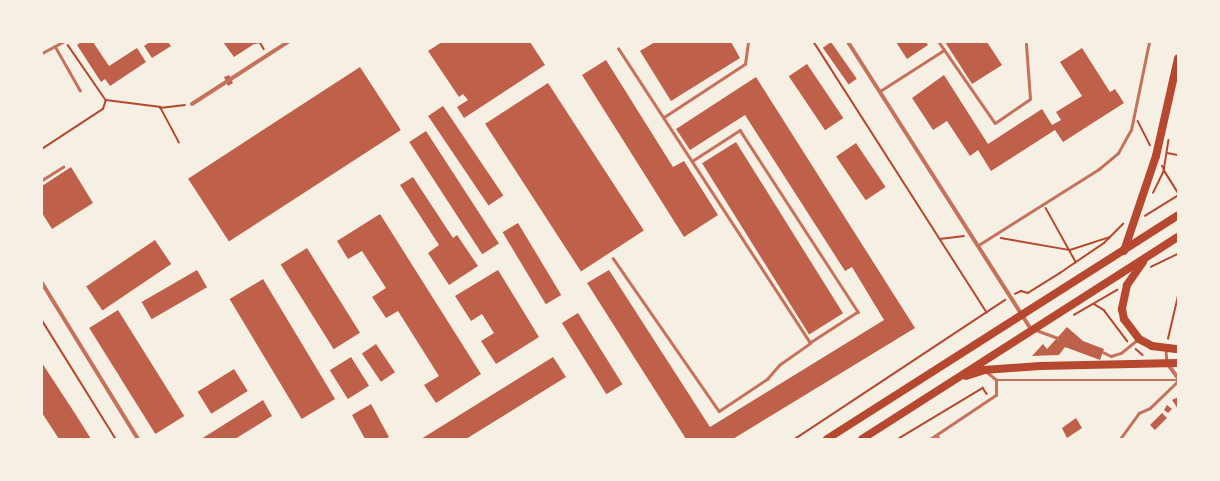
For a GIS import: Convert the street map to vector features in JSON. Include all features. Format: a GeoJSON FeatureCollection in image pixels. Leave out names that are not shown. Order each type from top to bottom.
{"type":"FeatureCollection","features":[{"type":"Feature","properties":{"kind":"main road"},"geometry":{"type":"LineString","coordinates":[[1124,252],[1156,156],[1178,58]]}},
{"type":"Feature","properties":{"kind":"main road"},"geometry":{"type":"LineString","coordinates":[[827,439],[1021,313],[1124,252],[1178,215]]}},
{"type":"Feature","properties":{"kind":"main road"},"geometry":{"type":"LineString","coordinates":[[862,439],[956,380],[1031,328],[1178,237]]}},
{"type":"Feature","properties":{"kind":"main road"},"geometry":{"type":"LineString","coordinates":[[1146,258],[1127,285],[1122,309],[1124,319],[1139,338],[1166,349],[1178,349]]}},
{"type":"Feature","properties":{"kind":"main road"},"geometry":{"type":"LineString","coordinates":[[956,380],[984,370],[1111,360],[1147,364],[1178,363]]}},
{"type":"Feature","properties":{"kind":"street"},"geometry":{"type":"LineString","coordinates":[[192,104],[288,42]]}},
{"type":"Feature","properties":{"kind":"street"},"geometry":{"type":"LineString","coordinates":[[848,42],[980,244],[1010,297],[1031,328]]}},
{"type":"Feature","properties":{"kind":"street"},"geometry":{"type":"LineString","coordinates":[[42,284],[138,439]]}},
{"type":"Feature","properties":{"kind":"street"},"geometry":{"type":"LineString","coordinates":[[1167,363],[1178,380]]}},
{"type":"Feature","properties":{"kind":"lane"},"geometry":{"type":"LineString","coordinates":[[42,53],[63,42]]}},
{"type":"Feature","properties":{"kind":"lane"},"geometry":{"type":"LineString","coordinates":[[664,117],[745,64],[748,42]]}},
{"type":"Feature","properties":{"kind":"lane"},"geometry":{"type":"LineString","coordinates":[[939,42],[995,123],[1030,99],[1027,43]]}},
{"type":"Feature","properties":{"kind":"lane"},"geometry":{"type":"LineString","coordinates":[[980,244],[1044,205],[1118,153],[1135,114],[1149,42]]}},
{"type":"Feature","properties":{"kind":"lane"},"geometry":{"type":"LineString","coordinates":[[54,46],[80,90]]}},
{"type":"Feature","properties":{"kind":"lane"},"geometry":{"type":"LineString","coordinates":[[618,49],[664,117],[810,343]]}},
{"type":"Feature","properties":{"kind":"lane"},"geometry":{"type":"LineString","coordinates":[[880,91],[944,50]]}},
{"type":"Feature","properties":{"kind":"lane"},"geometry":{"type":"LineString","coordinates":[[613,258],[719,411],[767,379],[779,365],[858,312],[740,130],[692,161]]}},
{"type":"Feature","properties":{"kind":"lane"},"geometry":{"type":"LineString","coordinates":[[42,180],[63,167]]}},
{"type":"Feature","properties":{"kind":"lane"},"geometry":{"type":"LineString","coordinates":[[1031,328],[1058,338]]}},
{"type":"Feature","properties":{"kind":"lane"},"geometry":{"type":"LineString","coordinates":[[1103,352],[1111,360],[1132,346],[1139,338]]}},
{"type":"Feature","properties":{"kind":"lane"},"geometry":{"type":"LineString","coordinates":[[1166,349],[1167,363]]}},
{"type":"Feature","properties":{"kind":"lane"},"geometry":{"type":"LineString","coordinates":[[984,370],[996,380],[1178,380]]}},
{"type":"Feature","properties":{"kind":"lane"},"geometry":{"type":"LineString","coordinates":[[930,439],[996,395],[996,380]]}},
{"type":"Feature","properties":{"kind":"lane"},"geometry":{"type":"LineString","coordinates":[[1120,439],[1138,413],[1150,408],[1178,380]]}},
{"type":"Feature","properties":{"kind":"lane"},"geometry":{"type":"LineString","coordinates":[[937,435],[939,439]]}},
{"type":"Feature","properties":{"kind":"path"},"geometry":{"type":"LineString","coordinates":[[66,42],[106,100],[119,104],[161,107],[192,104]]}},
{"type":"Feature","properties":{"kind":"path"},"geometry":{"type":"LineString","coordinates":[[255,43],[260,42]]}},
{"type":"Feature","properties":{"kind":"path"},"geometry":{"type":"LineString","coordinates":[[814,42],[986,312]]}},
{"type":"Feature","properties":{"kind":"path"},"geometry":{"type":"LineString","coordinates":[[42,149],[103,110],[106,100]]}},
{"type":"Feature","properties":{"kind":"path"},"geometry":{"type":"LineString","coordinates":[[161,107],[179,143]]}},
{"type":"Feature","properties":{"kind":"path"},"geometry":{"type":"LineString","coordinates":[[1135,114],[1152,148]]}},
{"type":"Feature","properties":{"kind":"path"},"geometry":{"type":"LineString","coordinates":[[1137,214],[1147,216],[1178,194],[1164,170],[1169,139]]}},
{"type":"Feature","properties":{"kind":"path"},"geometry":{"type":"LineString","coordinates":[[1044,205],[1076,262]]}},
{"type":"Feature","properties":{"kind":"path"},"geometry":{"type":"LineString","coordinates":[[795,439],[986,312],[1021,291],[1028,293],[1076,262],[1112,236],[1125,221]]}},
{"type":"Feature","properties":{"kind":"path"},"geometry":{"type":"LineString","coordinates":[[940,239],[974,235]]}},
{"type":"Feature","properties":{"kind":"path"},"geometry":{"type":"LineString","coordinates":[[992,236],[1070,250],[1112,236]]}},
{"type":"Feature","properties":{"kind":"path"},"geometry":{"type":"LineString","coordinates":[[1166,349],[1178,296]]}},
{"type":"Feature","properties":{"kind":"path"},"geometry":{"type":"LineString","coordinates":[[1094,304],[1104,310],[1132,346],[1145,357],[1147,364]]}},
{"type":"Feature","properties":{"kind":"path"},"geometry":{"type":"LineString","coordinates":[[42,320],[116,439]]}},
{"type":"Feature","properties":{"kind":"path"},"geometry":{"type":"LineString","coordinates":[[898,439],[983,388],[989,396],[996,392]]}},
{"type":"Feature","properties":{"kind":"building"},"geometry":{"type":"Polygon","coordinates":[[[81,42],[93,42],[109,66],[137,48],[146,62],[110,86],[105,79],[101,82],[77,45],[81,42]]]}},
{"type":"Feature","properties":{"kind":"building"},"geometry":{"type":"Polygon","coordinates":[[[150,42],[168,42],[171,46],[152,58],[144,46],[150,42]]]}},
{"type":"Feature","properties":{"kind":"building"},"geometry":{"type":"Polygon","coordinates":[[[223,42],[257,42],[234,57],[223,42]]]}},
{"type":"Feature","properties":{"kind":"building"},"geometry":{"type":"Polygon","coordinates":[[[442,42],[530,42],[545,65],[464,118],[457,107],[468,100],[463,94],[459,97],[428,51],[442,42]]]}},
{"type":"Feature","properties":{"kind":"building"},"geometry":{"type":"Polygon","coordinates":[[[655,42],[731,42],[740,58],[671,101],[640,51],[655,42]]]}},
{"type":"Feature","properties":{"kind":"building"},"geometry":{"type":"Polygon","coordinates":[[[831,42],[857,79],[849,85],[823,48],[831,42]]]}},
{"type":"Feature","properties":{"kind":"building"},"geometry":{"type":"Polygon","coordinates":[[[896,42],[926,42],[928,45],[907,59],[896,42]]]}},
{"type":"Feature","properties":{"kind":"building"},"geometry":{"type":"Polygon","coordinates":[[[945,42],[987,42],[1002,65],[972,84],[945,42]]]}},
{"type":"Feature","properties":{"kind":"building"},"geometry":{"type":"Polygon","coordinates":[[[1082,48],[1110,92],[1115,89],[1124,103],[1063,142],[1055,130],[991,171],[978,150],[970,156],[947,121],[933,130],[912,98],[944,75],[988,144],[1042,109],[1052,125],[1061,120],[1056,112],[1082,96],[1060,62],[1082,48]]]}},
{"type":"Feature","properties":{"kind":"building"},"geometry":{"type":"Polygon","coordinates":[[[606,60],[673,167],[684,161],[718,215],[684,237],[582,75],[606,60]]]}},
{"type":"Feature","properties":{"kind":"building"},"geometry":{"type":"Polygon","coordinates":[[[807,64],[843,118],[825,130],[789,76],[807,64]]]}},
{"type":"Feature","properties":{"kind":"building"},"geometry":{"type":"Polygon","coordinates":[[[360,67],[401,130],[229,242],[188,179],[360,67]]]}},
{"type":"Feature","properties":{"kind":"building"},"geometry":{"type":"Polygon","coordinates":[[[229,75],[233,83],[228,86],[224,77],[229,75]]]}},
{"type":"Feature","properties":{"kind":"building"},"geometry":{"type":"Polygon","coordinates":[[[756,77],[915,328],[733,439],[686,439],[587,283],[609,270],[710,427],[884,320],[852,267],[845,271],[745,115],[690,150],[676,129],[756,77]]]}},
{"type":"Feature","properties":{"kind":"building"},"geometry":{"type":"Polygon","coordinates":[[[548,83],[644,231],[581,271],[485,124],[548,83]]]}},
{"type":"Feature","properties":{"kind":"building"},"geometry":{"type":"Polygon","coordinates":[[[443,106],[503,196],[488,206],[428,116],[443,106]]]}},
{"type":"Feature","properties":{"kind":"building"},"geometry":{"type":"Polygon","coordinates":[[[426,131],[499,243],[482,254],[409,142],[426,131]]]}},
{"type":"Feature","properties":{"kind":"building"},"geometry":{"type":"Polygon","coordinates":[[[736,142],[843,313],[809,335],[702,163],[736,142]]]}},
{"type":"Feature","properties":{"kind":"building"},"geometry":{"type":"Polygon","coordinates":[[[856,143],[886,187],[866,200],[836,156],[856,143]]]}},
{"type":"Feature","properties":{"kind":"building"},"geometry":{"type":"Polygon","coordinates":[[[71,167],[93,203],[52,229],[42,213],[42,186],[71,167]]]}},
{"type":"Feature","properties":{"kind":"building"},"geometry":{"type":"Polygon","coordinates":[[[413,177],[453,238],[457,235],[478,266],[449,285],[428,253],[439,245],[400,185],[413,177]]]}},
{"type":"Feature","properties":{"kind":"building"},"geometry":{"type":"Polygon","coordinates":[[[380,214],[481,374],[436,403],[424,385],[439,376],[398,311],[386,318],[372,297],[386,288],[362,251],[348,259],[337,241],[380,214]]]}},
{"type":"Feature","properties":{"kind":"building"},"geometry":{"type":"Polygon","coordinates":[[[518,223],[561,295],[546,304],[503,232],[518,223]]]}},
{"type":"Feature","properties":{"kind":"building"},"geometry":{"type":"Polygon","coordinates":[[[155,240],[171,264],[102,310],[86,286],[155,240]]]}},
{"type":"Feature","properties":{"kind":"building"},"geometry":{"type":"Polygon","coordinates":[[[307,248],[360,333],[334,349],[281,264],[307,248]]]}},
{"type":"Feature","properties":{"kind":"building"},"geometry":{"type":"Polygon","coordinates":[[[197,270],[207,287],[152,319],[142,302],[197,270]]]}},
{"type":"Feature","properties":{"kind":"building"},"geometry":{"type":"Polygon","coordinates":[[[498,270],[539,337],[496,364],[481,341],[494,333],[482,314],[471,321],[455,296],[498,270]]]}},
{"type":"Feature","properties":{"kind":"building"},"geometry":{"type":"Polygon","coordinates":[[[263,279],[335,399],[302,419],[230,299],[263,279]]]}},
{"type":"Feature","properties":{"kind":"building"},"geometry":{"type":"Polygon","coordinates":[[[118,310],[184,416],[155,434],[89,328],[118,310]]]}},
{"type":"Feature","properties":{"kind":"building"},"geometry":{"type":"Polygon","coordinates":[[[578,313],[623,384],[606,394],[562,323],[578,313]]]}},
{"type":"Feature","properties":{"kind":"building"},"geometry":{"type":"Polygon","coordinates":[[[1067,327],[1083,341],[1104,349],[1100,360],[1065,347],[1059,355],[1032,356],[1043,344],[1047,349],[1067,327]]]}},
{"type":"Feature","properties":{"kind":"building"},"geometry":{"type":"Polygon","coordinates":[[[376,344],[395,372],[381,382],[362,354],[376,344]]]}},
{"type":"Feature","properties":{"kind":"building"},"geometry":{"type":"Polygon","coordinates":[[[351,357],[369,386],[348,399],[330,370],[351,357]]]}},
{"type":"Feature","properties":{"kind":"building"},"geometry":{"type":"Polygon","coordinates":[[[553,357],[566,377],[466,439],[421,439],[553,357]]]}},
{"type":"Feature","properties":{"kind":"building"},"geometry":{"type":"Polygon","coordinates":[[[42,363],[91,439],[59,439],[42,413],[42,363]]]}},
{"type":"Feature","properties":{"kind":"building"},"geometry":{"type":"Polygon","coordinates":[[[234,369],[248,391],[211,414],[198,392],[234,369]]]}},
{"type":"Feature","properties":{"kind":"building"},"geometry":{"type":"Polygon","coordinates":[[[1178,397],[1178,409],[1172,400],[1178,397]]]}},
{"type":"Feature","properties":{"kind":"building"},"geometry":{"type":"Polygon","coordinates":[[[263,400],[272,416],[235,439],[201,439],[263,400]]]}},
{"type":"Feature","properties":{"kind":"building"},"geometry":{"type":"Polygon","coordinates":[[[371,404],[389,437],[385,439],[365,439],[352,415],[371,404]]]}},
{"type":"Feature","properties":{"kind":"building"},"geometry":{"type":"Polygon","coordinates":[[[1167,405],[1172,409],[1168,413],[1164,410],[1167,405]]]}},
{"type":"Feature","properties":{"kind":"building"},"geometry":{"type":"Polygon","coordinates":[[[1162,413],[1167,418],[1155,430],[1150,425],[1162,413]]]}},
{"type":"Feature","properties":{"kind":"building"},"geometry":{"type":"Polygon","coordinates":[[[1076,418],[1082,428],[1067,438],[1062,428],[1076,418]]]}}]}
